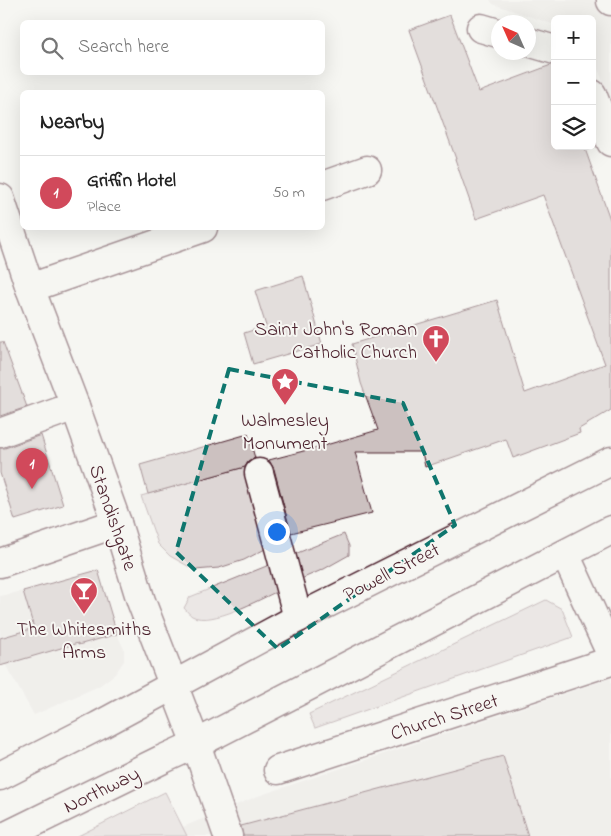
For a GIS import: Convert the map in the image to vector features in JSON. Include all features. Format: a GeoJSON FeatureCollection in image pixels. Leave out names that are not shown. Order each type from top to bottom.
{"type":"FeatureCollection","features":[{"type":"Feature","properties":{"kind":"street"},"geometry":{"type":"LineString","coordinates":[[536,44],[551,49]]}},
{"type":"Feature","properties":{"kind":"street"},"geometry":{"type":"LineString","coordinates":[[596,104],[611,142]]}},
{"type":"Feature","properties":{"kind":"street"},"geometry":{"type":"LineString","coordinates":[[325,185],[367,170]]}},
{"type":"Feature","properties":{"kind":"street","name":"Standishgate"},"geometry":{"type":"LineString","coordinates":[[0,198],[5,232],[30,288],[75,406],[117,523],[141,601],[196,744],[228,836]]}},
{"type":"Feature","properties":{"kind":"street"},"geometry":{"type":"LineString","coordinates":[[30,288],[197,230]]}},
{"type":"Feature","properties":{"kind":"street"},"geometry":{"type":"LineString","coordinates":[[0,433],[75,406]]}},
{"type":"Feature","properties":{"kind":"street","name":"Powell Street"},"geometry":{"type":"LineString","coordinates":[[173,685],[298,618],[611,461]]}},
{"type":"Feature","properties":{"kind":"street"},"geometry":{"type":"LineString","coordinates":[[259,473],[298,618]]}},
{"type":"Feature","properties":{"kind":"street"},"geometry":{"type":"LineString","coordinates":[[0,563],[117,523]]}},
{"type":"Feature","properties":{"kind":"street"},"geometry":{"type":"LineString","coordinates":[[196,744],[611,530]]}},
{"type":"Feature","properties":{"kind":"street"},"geometry":{"type":"LineString","coordinates":[[565,554],[611,654]]}},
{"type":"Feature","properties":{"kind":"street","name":"Church Street"},"geometry":{"type":"LineString","coordinates":[[278,770],[611,661]]}},
{"type":"Feature","properties":{"kind":"street"},"geometry":{"type":"LineString","coordinates":[[0,776],[173,685]]}},
{"type":"Feature","properties":{"kind":"street","name":"Northway"},"geometry":{"type":"LineString","coordinates":[[6,836],[196,744]]}},
{"type":"Feature","properties":{"kind":"highlighted area"},"geometry":{"type":"Polygon","coordinates":[[[229,369],[403,403],[455,525],[278,649],[176,552],[229,369]]]}},
{"type":"Feature","properties":{"kind":"shaded area"},"geometry":{"type":"Polygon","coordinates":[[[490,0],[611,0],[611,100],[596,64],[596,15],[551,15],[551,24],[536,19],[536,15],[525,15],[493,4],[490,0]]]}},
{"type":"Feature","properties":{"kind":"shaded area"},"geometry":{"type":"Polygon","coordinates":[[[248,466],[271,546],[244,560],[219,568],[195,570],[170,556],[158,544],[141,496],[248,466]]]}},
{"type":"Feature","properties":{"kind":"shaded area"},"geometry":{"type":"Polygon","coordinates":[[[344,534],[349,546],[349,555],[301,579],[290,556],[344,534]]]}},
{"type":"Feature","properties":{"kind":"shaded area"},"geometry":{"type":"Polygon","coordinates":[[[274,563],[278,591],[235,611],[211,618],[192,616],[184,608],[190,597],[274,563]]]}},
{"type":"Feature","properties":{"kind":"shaded area"},"geometry":{"type":"Polygon","coordinates":[[[98,570],[117,634],[124,649],[124,661],[115,674],[99,686],[34,715],[5,664],[0,645],[0,596],[98,570]]]}},
{"type":"Feature","properties":{"kind":"shaded area"},"geometry":{"type":"Polygon","coordinates":[[[546,600],[562,609],[573,637],[315,728],[309,714],[546,600]]]}},
{"type":"Feature","properties":{"kind":"shaded area"},"geometry":{"type":"Polygon","coordinates":[[[611,678],[611,836],[161,836],[258,796],[611,678]]]}},
{"type":"Feature","properties":{"kind":"shaded area"},"geometry":{"type":"Polygon","coordinates":[[[165,792],[187,836],[78,836],[165,792]]]}},
{"type":"Feature","properties":{"kind":"building"},"geometry":{"type":"Polygon","coordinates":[[[450,15],[479,92],[551,65],[551,150],[585,150],[611,222],[611,410],[579,429],[580,433],[513,458],[506,439],[425,467],[422,452],[355,452],[372,513],[291,533],[274,469],[269,460],[378,430],[361,383],[352,344],[497,300],[525,393],[605,364],[543,195],[476,219],[409,30],[450,15]]]}},
{"type":"Feature","properties":{"kind":"building"},"geometry":{"type":"Polygon","coordinates":[[[303,276],[322,344],[253,364],[244,333],[266,326],[255,291],[303,276]]]}},
{"type":"Feature","properties":{"kind":"building"},"geometry":{"type":"Polygon","coordinates":[[[0,342],[3,342],[27,407],[0,416],[0,342]]]}},
{"type":"Feature","properties":{"kind":"building"},"geometry":{"type":"Polygon","coordinates":[[[248,434],[255,458],[248,462],[245,467],[148,494],[140,465],[248,434]]]}},
{"type":"Feature","properties":{"kind":"building"},"geometry":{"type":"Polygon","coordinates":[[[41,435],[63,505],[15,520],[0,473],[0,448],[5,448],[41,435]]]}},
{"type":"Feature","properties":{"kind":"building"},"geometry":{"type":"Polygon","coordinates":[[[98,570],[117,634],[78,645],[78,643],[0,666],[0,638],[34,628],[23,591],[98,570]]]}},
{"type":"Feature","properties":{"kind":"building"},"geometry":{"type":"Polygon","coordinates":[[[503,756],[528,836],[243,836],[241,826],[503,756]]]}},
{"type":"Feature","properties":{"kind":"place","name":"Saint John's Roman Catholic Church"},"geometry":{"type":"Point","coordinates":[436,363]}},
{"type":"Feature","properties":{"kind":"place","name":"Walmesley Monument"},"geometry":{"type":"Point","coordinates":[285,406]}},
{"type":"Feature","properties":{"kind":"place","name":"Griffin Hotel"},"geometry":{"type":"Point","coordinates":[32,489]}},
{"type":"Feature","properties":{"kind":"place","name":"The Whitesmiths Arms"},"geometry":{"type":"Point","coordinates":[84,615]}}]}
